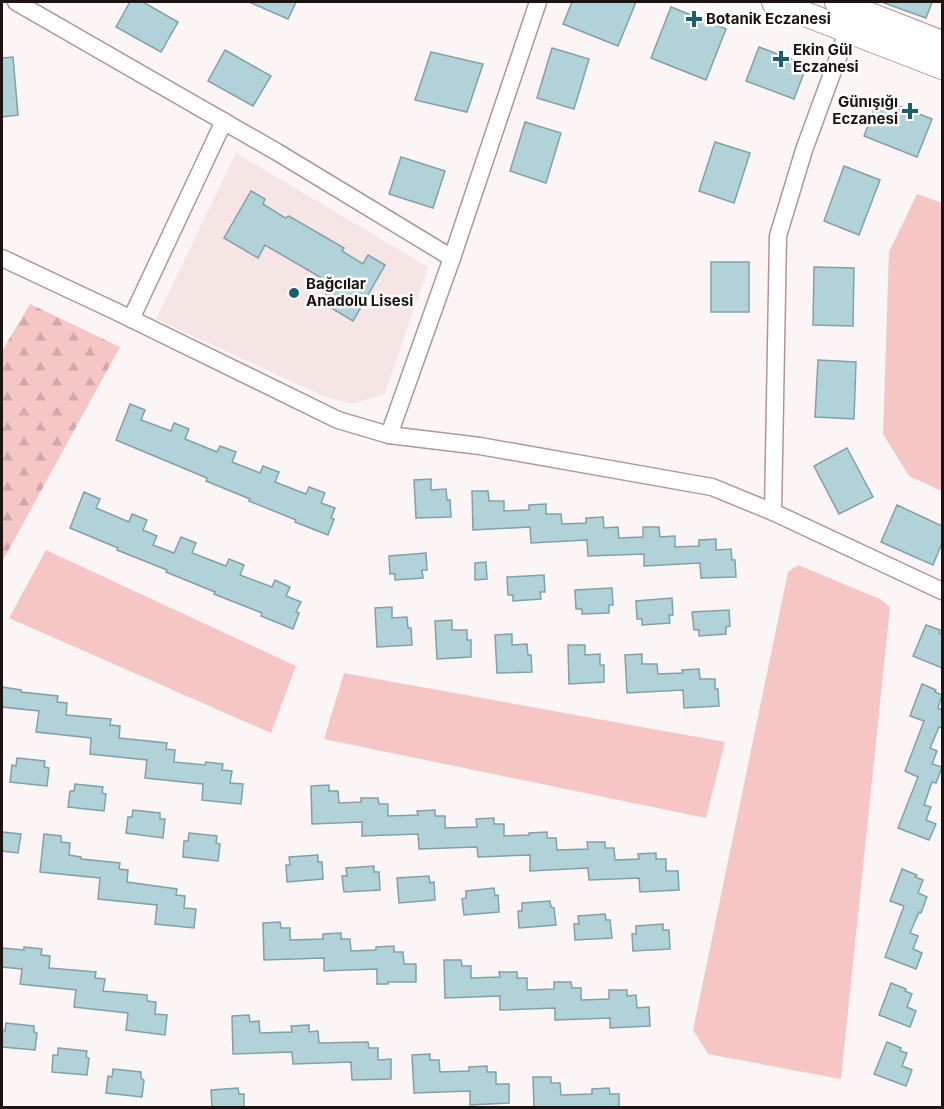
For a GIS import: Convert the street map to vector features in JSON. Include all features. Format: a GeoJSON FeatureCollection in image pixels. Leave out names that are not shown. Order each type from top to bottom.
{"type":"FeatureCollection","features":[{"type":"Feature","properties":{"kind":"main road"},"geometry":{"type":"LineString","coordinates":[[774,2],[942,67]]}},
{"type":"Feature","properties":{"kind":"main road"},"geometry":{"type":"LineString","coordinates":[[837,2],[942,43]]}},
{"type":"Feature","properties":{"kind":"street"},"geometry":{"type":"LineString","coordinates":[[16,2],[224,121],[452,258]]}},
{"type":"Feature","properties":{"kind":"street"},"geometry":{"type":"LineString","coordinates":[[389,435],[452,258],[538,2]]}},
{"type":"Feature","properties":{"kind":"street"},"geometry":{"type":"LineString","coordinates":[[773,512],[778,236],[804,150],[848,30]]}},
{"type":"Feature","properties":{"kind":"street"},"geometry":{"type":"LineString","coordinates":[[131,318],[224,121]]}},
{"type":"Feature","properties":{"kind":"street"},"geometry":{"type":"LineString","coordinates":[[2,258],[131,318],[338,420],[389,435],[480,446],[712,488],[773,512],[942,591]]}},
{"type":"Feature","properties":{"kind":"shaded area","name":"Bağcılar Anadolu Lisesi"},"geometry":{"type":"Polygon","coordinates":[[[236,153],[428,267],[385,394],[352,404],[323,396],[156,319],[236,153]]]}},
{"type":"Feature","properties":{"kind":"green space"},"geometry":{"type":"Polygon","coordinates":[[[917,194],[942,203],[942,491],[909,476],[883,434],[889,252],[917,194]]]}},
{"type":"Feature","properties":{"kind":"green space"},"geometry":{"type":"Polygon","coordinates":[[[30,304],[120,347],[2,562],[2,351],[30,304]]]}},
{"type":"Feature","properties":{"kind":"green space"},"geometry":{"type":"Polygon","coordinates":[[[46,550],[296,666],[271,733],[9,618],[46,550]]]}},
{"type":"Feature","properties":{"kind":"green space"},"geometry":{"type":"Polygon","coordinates":[[[798,565],[880,599],[890,607],[841,1079],[708,1054],[693,1030],[788,572],[798,565]]]}},
{"type":"Feature","properties":{"kind":"green space"},"geometry":{"type":"Polygon","coordinates":[[[344,673],[725,742],[706,818],[324,739],[344,673]]]}},
{"type":"Feature","properties":{"kind":"building"},"geometry":{"type":"Polygon","coordinates":[[[130,2],[143,2],[178,22],[161,52],[116,27],[130,2]]]}},
{"type":"Feature","properties":{"kind":"building"},"geometry":{"type":"Polygon","coordinates":[[[249,2],[296,2],[288,19],[249,2]]]}},
{"type":"Feature","properties":{"kind":"building"},"geometry":{"type":"Polygon","coordinates":[[[572,2],[636,2],[618,46],[563,24],[572,2]]]}},
{"type":"Feature","properties":{"kind":"building"},"geometry":{"type":"Polygon","coordinates":[[[884,2],[932,2],[926,18],[884,2]]]}},
{"type":"Feature","properties":{"kind":"building"},"geometry":{"type":"Polygon","coordinates":[[[671,7],[726,29],[706,80],[651,58],[671,7]]]}},
{"type":"Feature","properties":{"kind":"building"},"geometry":{"type":"Polygon","coordinates":[[[759,47],[807,65],[794,99],[746,81],[759,47]]]}},
{"type":"Feature","properties":{"kind":"building"},"geometry":{"type":"Polygon","coordinates":[[[552,48],[589,59],[574,109],[537,98],[552,48]]]}},
{"type":"Feature","properties":{"kind":"building"},"geometry":{"type":"Polygon","coordinates":[[[225,50],[271,76],[253,106],[208,81],[225,50]]]}},
{"type":"Feature","properties":{"kind":"building"},"geometry":{"type":"Polygon","coordinates":[[[431,52],[483,64],[467,112],[415,100],[431,52]]]}},
{"type":"Feature","properties":{"kind":"building"},"geometry":{"type":"Polygon","coordinates":[[[13,57],[18,115],[2,117],[2,58],[13,57]]]}},
{"type":"Feature","properties":{"kind":"building"},"geometry":{"type":"Polygon","coordinates":[[[878,98],[932,119],[917,157],[864,136],[878,98]]]}},
{"type":"Feature","properties":{"kind":"building"},"geometry":{"type":"Polygon","coordinates":[[[525,122],[561,133],[546,183],[510,171],[525,122]]]}},
{"type":"Feature","properties":{"kind":"building"},"geometry":{"type":"Polygon","coordinates":[[[715,142],[750,153],[734,203],[699,191],[715,142]]]}},
{"type":"Feature","properties":{"kind":"building"},"geometry":{"type":"Polygon","coordinates":[[[401,157],[445,171],[433,208],[389,194],[401,157]]]}},
{"type":"Feature","properties":{"kind":"building"},"geometry":{"type":"Polygon","coordinates":[[[844,166],[880,180],[859,235],[824,221],[844,166]]]}},
{"type":"Feature","properties":{"kind":"building"},"geometry":{"type":"Polygon","coordinates":[[[251,191],[265,199],[263,204],[285,218],[289,216],[344,248],[342,251],[363,264],[368,255],[385,265],[353,321],[321,302],[332,284],[265,245],[258,258],[224,238],[251,191]]]}},
{"type":"Feature","properties":{"kind":"building"},"geometry":{"type":"Polygon","coordinates":[[[711,262],[749,262],[749,312],[711,312],[711,262]]]}},
{"type":"Feature","properties":{"kind":"building"},"geometry":{"type":"Polygon","coordinates":[[[814,267],[854,268],[853,326],[813,325],[814,267]]]}},
{"type":"Feature","properties":{"kind":"building"},"geometry":{"type":"Polygon","coordinates":[[[818,360],[856,362],[854,419],[815,417],[818,360]]]}},
{"type":"Feature","properties":{"kind":"building"},"geometry":{"type":"Polygon","coordinates":[[[130,404],[145,410],[141,420],[171,431],[174,423],[189,429],[185,439],[217,452],[220,446],[236,452],[232,462],[260,473],[263,466],[279,472],[275,482],[306,494],[309,487],[325,493],[321,503],[335,508],[328,535],[206,481],[207,478],[116,440],[130,404]]]}},
{"type":"Feature","properties":{"kind":"building"},"geometry":{"type":"Polygon","coordinates":[[[847,448],[873,497],[839,514],[814,466],[847,448]]]}},
{"type":"Feature","properties":{"kind":"building"},"geometry":{"type":"Polygon","coordinates":[[[431,479],[431,490],[446,489],[447,500],[450,500],[451,517],[416,518],[414,480],[431,479]]]}},
{"type":"Feature","properties":{"kind":"building"},"geometry":{"type":"Polygon","coordinates":[[[472,491],[488,491],[489,501],[504,501],[504,511],[529,510],[529,505],[546,504],[546,514],[561,514],[562,524],[586,523],[586,518],[603,517],[604,528],[618,527],[619,538],[643,537],[643,527],[659,527],[660,537],[675,536],[675,547],[699,546],[699,540],[716,539],[716,550],[731,549],[732,560],[735,560],[736,577],[701,578],[700,563],[644,566],[644,554],[588,556],[587,540],[531,543],[530,527],[473,530],[472,491]]]}},
{"type":"Feature","properties":{"kind":"building"},"geometry":{"type":"Polygon","coordinates":[[[84,492],[100,499],[96,508],[129,522],[132,514],[147,520],[143,530],[157,536],[153,545],[174,553],[181,537],[196,543],[192,553],[226,566],[229,559],[244,565],[240,575],[272,587],[275,580],[290,587],[286,596],[301,602],[296,612],[299,613],[293,629],[70,528],[84,492]]]}},
{"type":"Feature","properties":{"kind":"building"},"geometry":{"type":"Polygon","coordinates":[[[897,505],[942,526],[942,543],[933,565],[881,542],[897,505]]]}},
{"type":"Feature","properties":{"kind":"building"},"geometry":{"type":"Polygon","coordinates":[[[426,553],[427,570],[422,570],[423,578],[395,580],[395,574],[390,574],[389,556],[426,553]]]}},
{"type":"Feature","properties":{"kind":"building"},"geometry":{"type":"Polygon","coordinates":[[[486,562],[487,579],[475,580],[475,563],[486,562]]]}},
{"type":"Feature","properties":{"kind":"building"},"geometry":{"type":"Polygon","coordinates":[[[544,575],[545,592],[540,592],[541,599],[513,601],[513,595],[508,595],[507,577],[544,575]]]}},
{"type":"Feature","properties":{"kind":"building"},"geometry":{"type":"Polygon","coordinates":[[[612,588],[613,605],[609,605],[609,613],[582,614],[582,609],[576,609],[575,590],[612,588]]]}},
{"type":"Feature","properties":{"kind":"building"},"geometry":{"type":"Polygon","coordinates":[[[672,598],[673,615],[669,615],[670,623],[642,625],[642,619],[637,619],[636,601],[672,598]]]}},
{"type":"Feature","properties":{"kind":"building"},"geometry":{"type":"Polygon","coordinates":[[[392,607],[392,618],[407,617],[408,628],[411,628],[412,645],[377,647],[375,608],[392,607]]]}},
{"type":"Feature","properties":{"kind":"building"},"geometry":{"type":"Polygon","coordinates":[[[729,610],[730,626],[726,627],[726,634],[699,636],[699,630],[694,630],[692,612],[729,610]]]}},
{"type":"Feature","properties":{"kind":"building"},"geometry":{"type":"Polygon","coordinates":[[[452,620],[452,630],[467,630],[467,640],[471,640],[471,657],[437,659],[435,621],[452,620]]]}},
{"type":"Feature","properties":{"kind":"building"},"geometry":{"type":"Polygon","coordinates":[[[926,625],[940,630],[939,633],[942,634],[942,668],[913,656],[926,625]]]}},
{"type":"Feature","properties":{"kind":"building"},"geometry":{"type":"Polygon","coordinates":[[[512,634],[512,645],[527,644],[528,655],[531,655],[532,672],[497,673],[495,635],[512,634]]]}},
{"type":"Feature","properties":{"kind":"building"},"geometry":{"type":"Polygon","coordinates":[[[568,645],[585,645],[585,655],[600,654],[600,665],[604,665],[604,682],[569,684],[568,645]]]}},
{"type":"Feature","properties":{"kind":"building"},"geometry":{"type":"Polygon","coordinates":[[[642,654],[642,664],[657,664],[658,674],[683,673],[682,670],[699,669],[700,679],[715,679],[719,706],[684,708],[683,690],[627,693],[625,655],[642,654]]]}},
{"type":"Feature","properties":{"kind":"building"},"geometry":{"type":"Polygon","coordinates":[[[922,684],[942,695],[938,708],[942,710],[942,728],[939,727],[930,748],[937,751],[932,764],[942,767],[936,783],[932,782],[924,805],[931,807],[926,820],[936,824],[929,840],[898,828],[918,777],[905,771],[924,721],[910,716],[922,684]]]}},
{"type":"Feature","properties":{"kind":"building"},"geometry":{"type":"Polygon","coordinates":[[[2,687],[21,690],[21,692],[58,696],[57,702],[67,703],[66,715],[111,719],[110,725],[120,726],[119,738],[167,743],[166,749],[175,750],[174,762],[223,764],[222,770],[232,771],[230,783],[243,784],[241,804],[202,800],[203,784],[145,778],[147,760],[90,754],[91,738],[36,732],[39,711],[2,707],[2,687]]]}},
{"type":"Feature","properties":{"kind":"building"},"geometry":{"type":"Polygon","coordinates":[[[17,758],[45,761],[44,767],[49,768],[47,786],[10,782],[12,765],[16,766],[17,758]]]}},
{"type":"Feature","properties":{"kind":"building"},"geometry":{"type":"Polygon","coordinates":[[[75,784],[103,787],[102,793],[106,794],[104,811],[68,807],[70,791],[74,791],[75,784]]]}},
{"type":"Feature","properties":{"kind":"building"},"geometry":{"type":"Polygon","coordinates":[[[329,785],[329,791],[338,791],[339,803],[361,802],[361,798],[378,798],[379,804],[388,804],[388,816],[418,815],[417,811],[435,810],[435,816],[445,816],[445,828],[477,827],[476,819],[494,818],[494,824],[504,824],[504,836],[547,832],[547,838],[556,838],[557,850],[588,849],[587,842],[605,842],[605,848],[614,848],[615,860],[639,859],[638,854],[656,853],[656,859],[666,859],[666,871],[678,871],[679,890],[640,892],[639,878],[589,880],[588,868],[530,871],[530,855],[478,857],[477,847],[419,849],[418,834],[362,836],[362,822],[312,824],[311,786],[329,785]]]}},
{"type":"Feature","properties":{"kind":"building"},"geometry":{"type":"Polygon","coordinates":[[[133,810],[160,813],[160,819],[165,819],[163,838],[126,833],[128,817],[132,817],[133,810]]]}},
{"type":"Feature","properties":{"kind":"building"},"geometry":{"type":"Polygon","coordinates":[[[2,832],[21,834],[18,853],[2,851],[2,832]]]}},
{"type":"Feature","properties":{"kind":"building"},"geometry":{"type":"Polygon","coordinates":[[[189,833],[217,836],[216,843],[220,844],[218,861],[183,857],[184,841],[188,841],[189,833]]]}},
{"type":"Feature","properties":{"kind":"building"},"geometry":{"type":"Polygon","coordinates":[[[44,834],[61,836],[61,842],[70,843],[69,855],[81,857],[81,859],[120,863],[119,869],[128,870],[127,882],[177,889],[176,895],[185,896],[184,908],[196,909],[194,928],[155,924],[157,905],[98,899],[100,878],[40,872],[44,834]]]}},
{"type":"Feature","properties":{"kind":"building"},"geometry":{"type":"Polygon","coordinates":[[[318,855],[318,862],[322,862],[323,879],[287,882],[286,865],[290,865],[289,857],[318,855]]]}},
{"type":"Feature","properties":{"kind":"building"},"geometry":{"type":"Polygon","coordinates":[[[374,866],[374,872],[379,872],[380,890],[344,892],[342,876],[347,876],[346,868],[374,866]]]}},
{"type":"Feature","properties":{"kind":"building"},"geometry":{"type":"Polygon","coordinates":[[[902,869],[923,880],[918,893],[927,897],[910,933],[918,936],[913,949],[922,953],[916,969],[885,957],[904,906],[890,901],[902,869]]]}},
{"type":"Feature","properties":{"kind":"building"},"geometry":{"type":"Polygon","coordinates":[[[429,876],[430,883],[434,882],[435,900],[399,903],[397,878],[429,876]]]}},
{"type":"Feature","properties":{"kind":"building"},"geometry":{"type":"Polygon","coordinates":[[[494,888],[495,896],[498,895],[499,912],[464,915],[462,899],[466,898],[466,891],[494,888]]]}},
{"type":"Feature","properties":{"kind":"building"},"geometry":{"type":"Polygon","coordinates":[[[550,901],[551,907],[554,908],[556,925],[519,928],[518,911],[522,911],[522,903],[550,901]]]}},
{"type":"Feature","properties":{"kind":"building"},"geometry":{"type":"Polygon","coordinates":[[[605,914],[606,920],[610,920],[612,938],[575,940],[574,924],[579,924],[578,916],[605,914]]]}},
{"type":"Feature","properties":{"kind":"building"},"geometry":{"type":"Polygon","coordinates":[[[280,922],[281,928],[290,928],[290,940],[323,939],[323,934],[341,933],[341,939],[350,939],[351,951],[376,950],[376,947],[394,946],[394,952],[403,952],[404,964],[416,964],[416,982],[377,984],[377,969],[324,971],[324,958],[264,960],[263,923],[280,922]]]}},
{"type":"Feature","properties":{"kind":"building"},"geometry":{"type":"Polygon","coordinates":[[[663,924],[663,930],[669,930],[670,949],[633,951],[632,934],[636,934],[636,926],[663,924]]]}},
{"type":"Feature","properties":{"kind":"building"},"geometry":{"type":"Polygon","coordinates":[[[24,947],[42,949],[41,955],[50,956],[49,968],[96,972],[95,978],[105,979],[103,991],[147,995],[147,1001],[156,1002],[155,1014],[167,1015],[165,1035],[126,1030],[128,1013],[74,1007],[76,990],[20,984],[22,969],[2,967],[2,948],[24,950],[24,947]]]}},
{"type":"Feature","properties":{"kind":"building"},"geometry":{"type":"Polygon","coordinates":[[[444,960],[461,960],[462,966],[471,966],[471,978],[500,977],[499,972],[517,972],[517,978],[527,978],[527,990],[554,989],[554,982],[571,982],[572,988],[581,988],[581,1000],[609,999],[609,990],[627,990],[627,996],[636,995],[637,1008],[649,1007],[650,1026],[610,1028],[610,1018],[555,1020],[555,1008],[500,1010],[500,996],[445,998],[444,960]]]}},
{"type":"Feature","properties":{"kind":"building"},"geometry":{"type":"Polygon","coordinates":[[[891,983],[912,994],[907,1007],[916,1011],[910,1027],[879,1015],[891,983]]]}},
{"type":"Feature","properties":{"kind":"building"},"geometry":{"type":"Polygon","coordinates":[[[249,1015],[250,1022],[259,1021],[260,1033],[292,1032],[291,1026],[309,1025],[309,1032],[318,1031],[319,1043],[368,1042],[369,1048],[378,1048],[378,1060],[391,1059],[391,1079],[352,1080],[351,1062],[293,1064],[292,1052],[233,1054],[232,1016],[249,1015]]]}},
{"type":"Feature","properties":{"kind":"building"},"geometry":{"type":"Polygon","coordinates":[[[6,1023],[34,1026],[34,1032],[37,1033],[35,1050],[2,1047],[2,1030],[5,1031],[6,1023]]]}},
{"type":"Feature","properties":{"kind":"building"},"geometry":{"type":"Polygon","coordinates":[[[887,1042],[907,1053],[902,1066],[912,1070],[906,1086],[874,1074],[887,1042]]]}},
{"type":"Feature","properties":{"kind":"building"},"geometry":{"type":"Polygon","coordinates":[[[58,1048],[87,1051],[86,1057],[89,1058],[87,1075],[52,1072],[53,1055],[58,1055],[58,1048]]]}},
{"type":"Feature","properties":{"kind":"building"},"geometry":{"type":"Polygon","coordinates":[[[430,1054],[430,1060],[439,1060],[440,1072],[469,1071],[469,1067],[487,1066],[487,1072],[496,1072],[496,1084],[509,1084],[509,1103],[470,1105],[470,1091],[414,1093],[412,1055],[430,1054]]]}},
{"type":"Feature","properties":{"kind":"building"},"geometry":{"type":"Polygon","coordinates":[[[113,1069],[141,1072],[141,1078],[144,1080],[142,1097],[106,1093],[108,1076],[112,1077],[113,1069]]]}},
{"type":"Feature","properties":{"kind":"building"},"geometry":{"type":"Polygon","coordinates":[[[533,1077],[551,1077],[551,1083],[560,1083],[561,1095],[592,1094],[592,1089],[609,1088],[610,1094],[619,1094],[619,1107],[534,1107],[533,1077]]]}},
{"type":"Feature","properties":{"kind":"building"},"geometry":{"type":"Polygon","coordinates":[[[238,1088],[239,1094],[244,1094],[244,1107],[212,1107],[211,1090],[238,1088]]]}},
{"type":"Feature","properties":{"kind":"place","name":"Botanik Eczanesi"},"geometry":{"type":"Point","coordinates":[694,19]}},
{"type":"Feature","properties":{"kind":"place","name":"Ekin Gül Eczanesi"},"geometry":{"type":"Point","coordinates":[781,59]}},
{"type":"Feature","properties":{"kind":"place","name":"Günışığı Eczanesi"},"geometry":{"type":"Point","coordinates":[910,111]}},
{"type":"Feature","properties":{"kind":"place","name":"Bağcılar Anadolu Lisesi"},"geometry":{"type":"Point","coordinates":[294,293]}}]}
